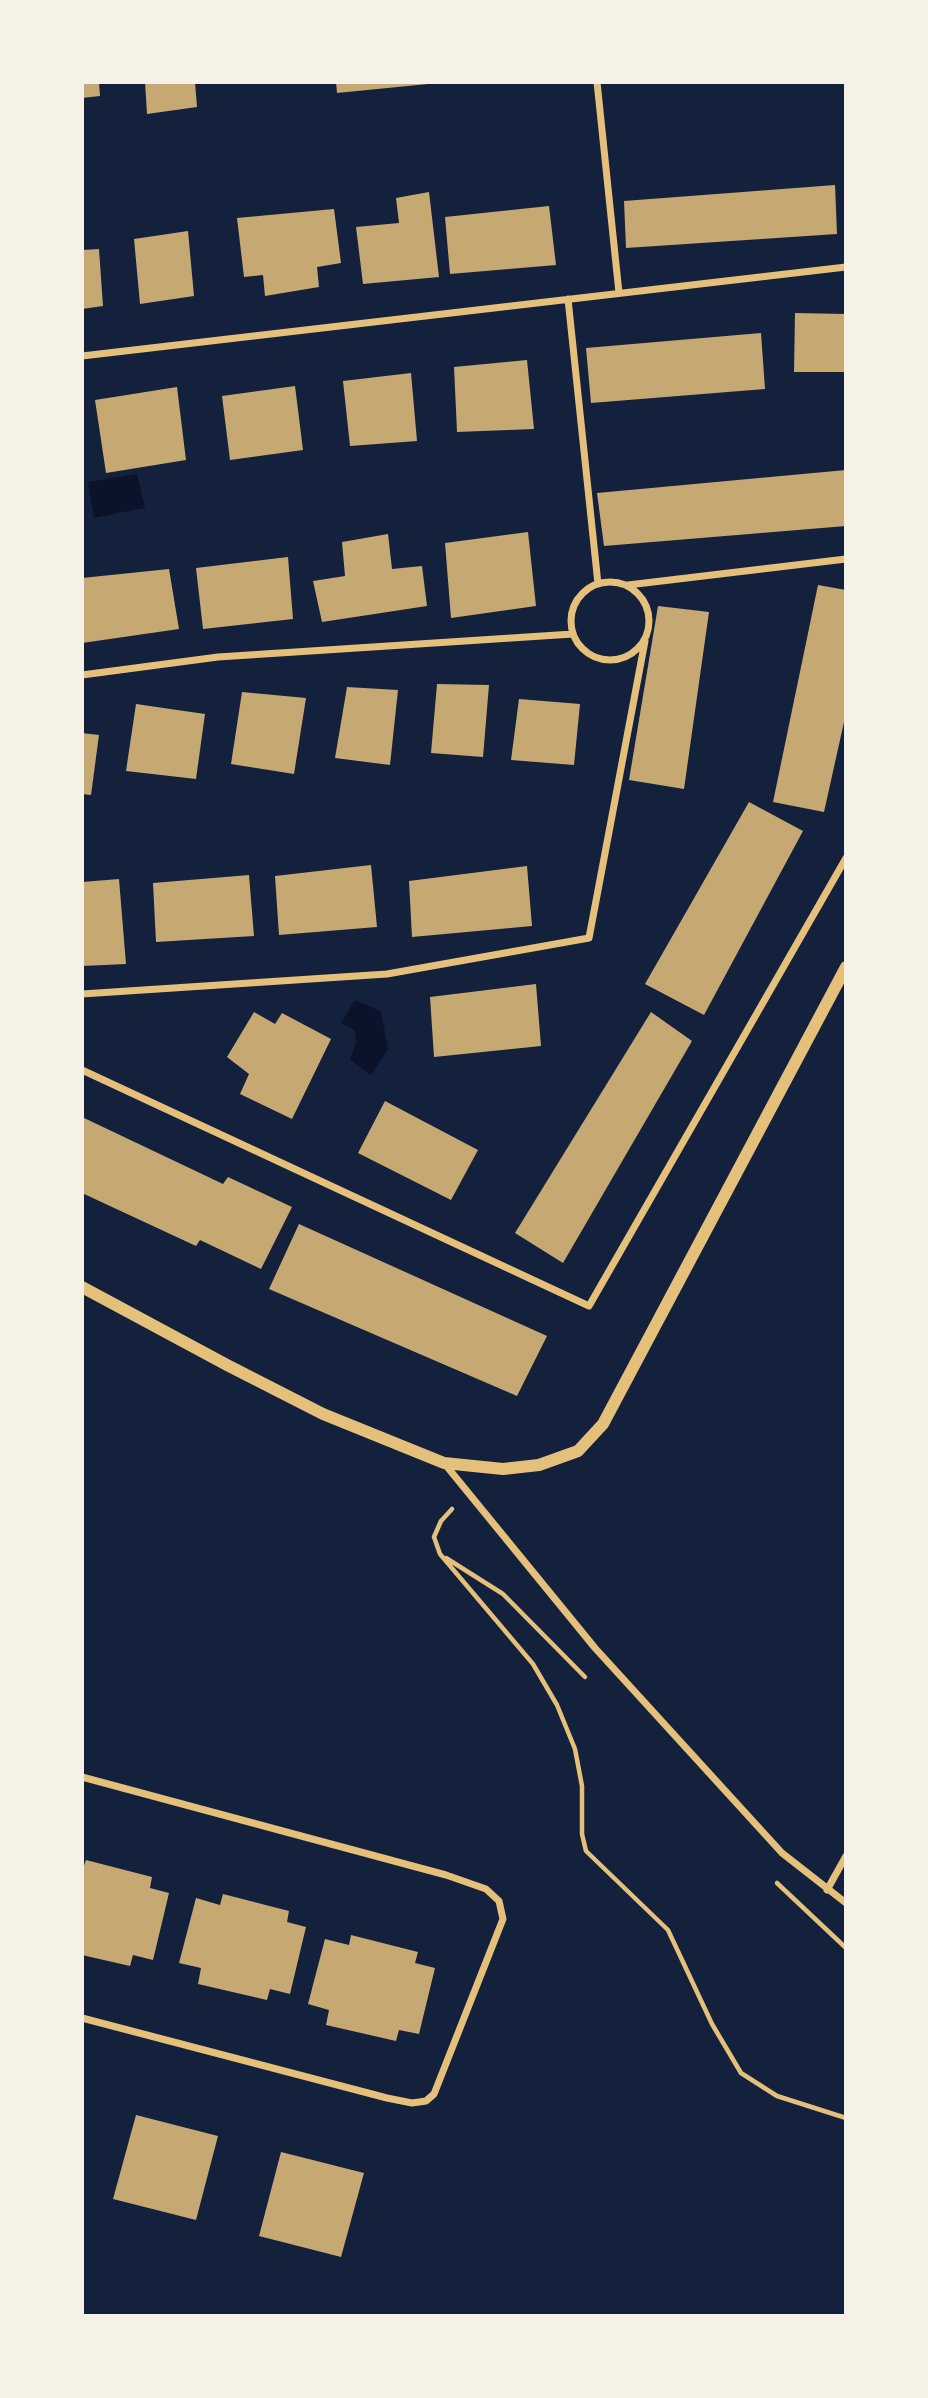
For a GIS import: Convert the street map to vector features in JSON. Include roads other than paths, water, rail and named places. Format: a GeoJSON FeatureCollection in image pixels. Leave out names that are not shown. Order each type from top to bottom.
{"type":"FeatureCollection","features":[{"type":"Feature","properties":{"kind":"street"},"geometry":{"type":"LineString","coordinates":[[597,82],[619,293]]}},
{"type":"Feature","properties":{"kind":"street"},"geometry":{"type":"LineString","coordinates":[[82,356],[846,267]]}},
{"type":"Feature","properties":{"kind":"street"},"geometry":{"type":"LineString","coordinates":[[568,299],[598,584]]}},
{"type":"Feature","properties":{"kind":"street"},"geometry":{"type":"LineString","coordinates":[[627,586],[846,559]]}},
{"type":"Feature","properties":{"kind":"street"},"geometry":{"type":"LineString","coordinates":[[82,994],[387,974],[589,938],[649,628],[649,615],[645,603],[637,593],[617,582],[598,584],[587,589],[572,610],[573,634],[579,646],[600,660],[626,658],[645,640]]}},
{"type":"Feature","properties":{"kind":"street"},"geometry":{"type":"LineString","coordinates":[[82,675],[218,657],[573,634]]}},
{"type":"Feature","properties":{"kind":"street"},"geometry":{"type":"LineString","coordinates":[[82,1070],[589,1306],[846,858]]}},
{"type":"Feature","properties":{"kind":"street"},"geometry":{"type":"LineString","coordinates":[[82,1287],[323,1414],[444,1463],[503,1469],[539,1465],[578,1451],[603,1424],[846,967]]}},
{"type":"Feature","properties":{"kind":"street"},"geometry":{"type":"LineString","coordinates":[[444,1463],[613,1668],[782,1853],[846,1903]]}},
{"type":"Feature","properties":{"kind":"street"},"geometry":{"type":"LineString","coordinates":[[82,1777],[446,1875],[486,1889],[499,1901],[503,1919],[434,2094],[426,2101],[412,2103],[387,2098],[82,2018]]}},
{"type":"Feature","properties":{"kind":"street"},"geometry":{"type":"LineString","coordinates":[[827,1890],[846,1856]]}},
{"type":"Feature","properties":{"kind":"water"},"geometry":{"type":"Polygon","coordinates":[[[137,474],[145,508],[94,518],[88,482],[137,474]]]}},
{"type":"Feature","properties":{"kind":"water"},"geometry":{"type":"Polygon","coordinates":[[[355,1000],[381,1011],[388,1049],[371,1075],[350,1060],[356,1042],[355,1030],[341,1023],[355,1000]]]}}]}
